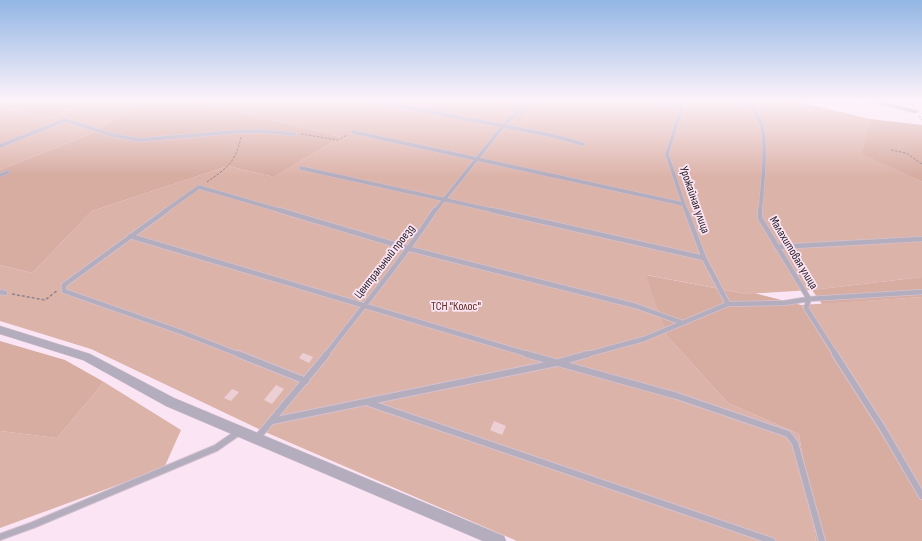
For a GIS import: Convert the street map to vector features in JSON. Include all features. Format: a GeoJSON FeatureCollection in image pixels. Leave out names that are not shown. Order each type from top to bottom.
{"type":"FeatureCollection","features":[{"type":"Feature","properties":{"kind":"street"},"geometry":{"type":"LineString","coordinates":[[0,330],[86,357],[170,402],[499,541]]}},
{"type":"Feature","properties":{"kind":"lane"},"geometry":{"type":"LineString","coordinates":[[0,146],[52,125]]}},
{"type":"Feature","properties":{"kind":"lane"},"geometry":{"type":"LineString","coordinates":[[81,125],[112,135],[139,140],[243,131],[295,134]]}},
{"type":"Feature","properties":{"kind":"lane"},"geometry":{"type":"LineString","coordinates":[[498,125],[550,134],[583,144]]}},
{"type":"Feature","properties":{"kind":"lane","name":"Урожайная улица"},"geometry":{"type":"LineString","coordinates":[[675,125],[667,154],[682,204],[704,258],[728,304]]}},
{"type":"Feature","properties":{"kind":"lane","name":"Малахитовая улица"},"geometry":{"type":"LineString","coordinates":[[761,125],[764,153],[760,218],[809,299]]}},
{"type":"Feature","properties":{"kind":"lane","name":"Центральный проезд"},"geometry":{"type":"LineString","coordinates":[[256,438],[306,381],[363,306],[410,249],[443,199],[502,126]]}},
{"type":"Feature","properties":{"kind":"lane"},"geometry":{"type":"LineString","coordinates":[[352,132],[682,204]]}},
{"type":"Feature","properties":{"kind":"lane"},"geometry":{"type":"LineString","coordinates":[[301,168],[704,258]]}},
{"type":"Feature","properties":{"kind":"lane"},"geometry":{"type":"LineString","coordinates":[[0,175],[8,172]]}},
{"type":"Feature","properties":{"kind":"lane"},"geometry":{"type":"LineString","coordinates":[[306,381],[180,332],[64,291],[64,285],[199,187],[410,249],[636,306],[680,322]]}},
{"type":"Feature","properties":{"kind":"lane"},"geometry":{"type":"LineString","coordinates":[[130,236],[556,363],[677,396],[788,434],[795,443],[822,541]]}},
{"type":"Feature","properties":{"kind":"lane"},"geometry":{"type":"LineString","coordinates":[[777,247],[922,239]]}},
{"type":"Feature","properties":{"kind":"lane"},"geometry":{"type":"LineString","coordinates":[[272,421],[367,403],[556,363],[644,339],[680,322],[728,304],[784,303],[809,299],[922,292]]}},
{"type":"Feature","properties":{"kind":"lane"},"geometry":{"type":"LineString","coordinates":[[809,299],[806,308],[883,429],[922,496]]}},
{"type":"Feature","properties":{"kind":"lane"},"geometry":{"type":"LineString","coordinates":[[367,403],[772,541]]}},
{"type":"Feature","properties":{"kind":"lane"},"geometry":{"type":"LineString","coordinates":[[0,538],[216,448],[240,431]]}},
{"type":"Feature","properties":{"kind":"path"},"geometry":{"type":"LineString","coordinates":[[199,187],[234,162],[243,131]]}},
{"type":"Feature","properties":{"kind":"path"},"geometry":{"type":"LineString","coordinates":[[295,134],[340,140],[352,132]]}},
{"type":"Feature","properties":{"kind":"path"},"geometry":{"type":"LineString","coordinates":[[891,150],[906,153],[922,164]]}},
{"type":"Feature","properties":{"kind":"path"},"geometry":{"type":"LineString","coordinates":[[3,292],[45,300],[64,285]]}},
{"type":"Feature","properties":{"kind":"green space"},"geometry":{"type":"Polygon","coordinates":[[[0,125],[105,125],[93,133],[0,170],[0,125]]]}},
{"type":"Feature","properties":{"kind":"green space","name":"ТСН \"Колос\""},"geometry":{"type":"Polygon","coordinates":[[[293,125],[869,125],[863,154],[922,182],[922,277],[812,290],[746,294],[647,275],[667,336],[728,403],[799,434],[816,541],[517,541],[263,431],[91,349],[0,321],[0,265],[32,273],[92,211],[228,166],[274,177],[341,137],[293,125]]]}},
{"type":"Feature","properties":{"kind":"green space"},"geometry":{"type":"Polygon","coordinates":[[[922,297],[922,499],[801,305],[922,297]]]}},
{"type":"Feature","properties":{"kind":"green space"},"geometry":{"type":"Polygon","coordinates":[[[104,382],[181,430],[164,468],[0,528],[0,431],[57,438],[104,382]]]}},
{"type":"Feature","properties":{"kind":"shaded area"},"geometry":{"type":"Polygon","coordinates":[[[105,125],[293,125],[341,137],[274,177],[228,166],[92,211],[32,273],[0,265],[0,170],[93,133],[105,125]]]}},
{"type":"Feature","properties":{"kind":"shaded area"},"geometry":{"type":"Polygon","coordinates":[[[869,125],[922,125],[922,182],[862,154],[869,125]]]}},
{"type":"Feature","properties":{"kind":"shaded area"},"geometry":{"type":"Polygon","coordinates":[[[646,275],[746,294],[754,293],[801,305],[922,499],[922,541],[816,541],[799,434],[728,403],[667,336],[646,275]]]}},
{"type":"Feature","properties":{"kind":"shaded area"},"geometry":{"type":"Polygon","coordinates":[[[922,277],[922,297],[822,304],[812,290],[922,277]]]}},
{"type":"Feature","properties":{"kind":"shaded area"},"geometry":{"type":"Polygon","coordinates":[[[0,341],[65,360],[104,382],[57,438],[0,431],[0,341]]]}},
{"type":"Feature","properties":{"kind":"building"},"geometry":{"type":"Polygon","coordinates":[[[303,353],[313,357],[309,363],[299,358],[303,353]]]}},
{"type":"Feature","properties":{"kind":"building"},"geometry":{"type":"Polygon","coordinates":[[[276,385],[284,389],[272,404],[264,400],[276,385]]]}},
{"type":"Feature","properties":{"kind":"building"},"geometry":{"type":"Polygon","coordinates":[[[232,389],[239,392],[231,401],[224,398],[232,389]]]}},
{"type":"Feature","properties":{"kind":"building"},"geometry":{"type":"Polygon","coordinates":[[[494,421],[506,426],[502,435],[490,430],[494,421]]]}}]}
